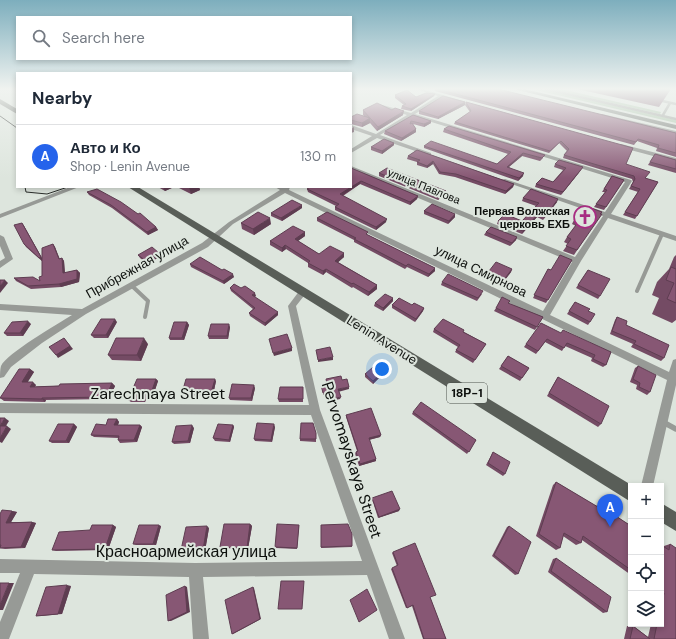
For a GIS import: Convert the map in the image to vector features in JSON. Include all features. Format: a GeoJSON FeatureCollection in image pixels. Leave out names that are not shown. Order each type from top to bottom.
{"type":"FeatureCollection","features":[{"type":"Feature","properties":{"kind":"main road","name":"Lenin Avenue"},"geometry":{"type":"LineString","coordinates":[[134,188],[628,492]]}},
{"type":"Feature","properties":{"kind":"main road"},"geometry":{"type":"LineString","coordinates":[[664,514],[676,522]]}},
{"type":"Feature","properties":{"kind":"street"},"geometry":{"type":"LineString","coordinates":[[352,150],[403,119]]}},
{"type":"Feature","properties":{"kind":"street"},"geometry":{"type":"LineString","coordinates":[[427,119],[629,181],[577,261],[545,316]]}},
{"type":"Feature","properties":{"kind":"street"},"geometry":{"type":"LineString","coordinates":[[619,119],[676,133]]}},
{"type":"Feature","properties":{"kind":"street"},"geometry":{"type":"LineString","coordinates":[[642,119],[676,127]]}},
{"type":"Feature","properties":{"kind":"street"},"geometry":{"type":"LineString","coordinates":[[352,127],[435,157]]}},
{"type":"Feature","properties":{"kind":"street"},"geometry":{"type":"LineString","coordinates":[[615,144],[676,160]]}},
{"type":"Feature","properties":{"kind":"street","name":"улица Павлова"},"geometry":{"type":"LineString","coordinates":[[352,168],[577,261]]}},
{"type":"Feature","properties":{"kind":"street"},"geometry":{"type":"LineString","coordinates":[[494,177],[676,239]]}},
{"type":"Feature","properties":{"kind":"street"},"geometry":{"type":"LineString","coordinates":[[0,216],[73,188]]}},
{"type":"Feature","properties":{"kind":"street","name":"Прибрежная улица"},"geometry":{"type":"LineString","coordinates":[[0,374],[8,364],[39,340],[83,312],[205,245],[230,223],[284,188]]}},
{"type":"Feature","properties":{"kind":"street","name":"улица Смирнова"},"geometry":{"type":"LineString","coordinates":[[284,188],[674,379]]}},
{"type":"Feature","properties":{"kind":"street"},"geometry":{"type":"LineString","coordinates":[[0,237],[9,259],[0,264]]}},
{"type":"Feature","properties":{"kind":"street","name":"Pervomayskaya Street"},"geometry":{"type":"LineString","coordinates":[[303,292],[292,306],[315,410],[397,639]]}},
{"type":"Feature","properties":{"kind":"street"},"geometry":{"type":"LineString","coordinates":[[0,307],[83,312]]}},
{"type":"Feature","properties":{"kind":"street"},"geometry":{"type":"LineString","coordinates":[[648,483],[662,421],[674,379],[676,363]]}},
{"type":"Feature","properties":{"kind":"street","name":"Zarechnaya Street"},"geometry":{"type":"LineString","coordinates":[[0,408],[315,410]]}},
{"type":"Feature","properties":{"kind":"street","name":"Красноармейская улица"},"geometry":{"type":"LineString","coordinates":[[0,566],[195,570],[371,568]]}},
{"type":"Feature","properties":{"kind":"street"},"geometry":{"type":"LineString","coordinates":[[2,639],[30,566]]}},
{"type":"Feature","properties":{"kind":"street"},"geometry":{"type":"LineString","coordinates":[[195,570],[201,639]]}},
{"type":"Feature","properties":{"kind":"lane"},"geometry":{"type":"LineString","coordinates":[[637,291],[662,234]]}},
{"type":"Feature","properties":{"kind":"lane"},"geometry":{"type":"LineString","coordinates":[[131,285],[148,301],[145,317]]}},
{"type":"Feature","properties":{"kind":"lane"},"geometry":{"type":"LineString","coordinates":[[662,421],[676,429]]}},
{"type":"Feature","properties":{"kind":"green space"},"geometry":{"type":"Polygon","coordinates":[[[658,119],[676,120],[676,123],[658,119]]]}},
{"type":"Feature","properties":{"kind":"building"},"geometry":{"type":"Polygon","coordinates":[[[352,119],[369,119],[362,123],[352,120],[352,119]]]}},
{"type":"Feature","properties":{"kind":"building"},"geometry":{"type":"Polygon","coordinates":[[[371,119],[391,119],[378,127],[371,119]]]}},
{"type":"Feature","properties":{"kind":"building"},"geometry":{"type":"Polygon","coordinates":[[[406,119],[424,119],[431,121],[424,124],[411,121],[410,124],[412,123],[416,129],[402,138],[385,131],[406,119]]]}},
{"type":"Feature","properties":{"kind":"building"},"geometry":{"type":"Polygon","coordinates":[[[460,119],[527,119],[633,148],[626,164],[650,172],[645,178],[658,182],[637,216],[625,212],[640,189],[631,186],[635,179],[634,176],[564,155],[569,149],[561,141],[550,151],[455,122],[460,119]]]}},
{"type":"Feature","properties":{"kind":"building"},"geometry":{"type":"Polygon","coordinates":[[[549,119],[619,119],[676,133],[676,153],[658,148],[659,145],[638,139],[636,142],[549,119]]]}},
{"type":"Feature","properties":{"kind":"building"},"geometry":{"type":"Polygon","coordinates":[[[449,126],[545,155],[542,158],[523,153],[507,167],[524,173],[519,178],[424,146],[431,141],[497,164],[511,152],[444,129],[449,126]]]}},
{"type":"Feature","properties":{"kind":"building"},"geometry":{"type":"Polygon","coordinates":[[[384,139],[394,143],[382,151],[371,147],[384,139]]]}},
{"type":"Feature","properties":{"kind":"building"},"geometry":{"type":"Polygon","coordinates":[[[417,150],[514,184],[506,191],[456,174],[440,172],[433,161],[427,166],[417,162],[420,160],[408,156],[417,150]]]}},
{"type":"Feature","properties":{"kind":"building"},"geometry":{"type":"Polygon","coordinates":[[[655,154],[676,160],[676,169],[650,162],[655,154]]]}},
{"type":"Feature","properties":{"kind":"building"},"geometry":{"type":"Polygon","coordinates":[[[559,160],[583,167],[563,192],[536,184],[542,178],[553,182],[566,168],[555,164],[559,160]]]}},
{"type":"Feature","properties":{"kind":"building"},"geometry":{"type":"Polygon","coordinates":[[[352,168],[418,196],[410,202],[361,181],[352,187],[352,168]]]}},
{"type":"Feature","properties":{"kind":"building"},"geometry":{"type":"Polygon","coordinates":[[[387,168],[446,191],[439,197],[379,173],[387,168]]]}},
{"type":"Feature","properties":{"kind":"building"},"geometry":{"type":"Polygon","coordinates":[[[612,176],[624,180],[606,207],[596,204],[607,190],[604,189],[612,176]]]}},
{"type":"Feature","properties":{"kind":"building"},"geometry":{"type":"Polygon","coordinates":[[[350,188],[340,194],[387,219],[376,227],[335,207],[339,204],[307,189],[350,188]]]}},
{"type":"Feature","properties":{"kind":"building"},"geometry":{"type":"Polygon","coordinates":[[[97,189],[121,202],[138,214],[140,213],[156,227],[147,232],[111,205],[87,192],[97,189]]]}},
{"type":"Feature","properties":{"kind":"building"},"geometry":{"type":"Polygon","coordinates":[[[531,189],[558,199],[545,217],[538,214],[523,231],[498,221],[505,214],[522,221],[539,203],[523,198],[531,189]]]}},
{"type":"Feature","properties":{"kind":"building"},"geometry":{"type":"Polygon","coordinates":[[[292,200],[302,205],[281,218],[271,213],[292,200]]]}},
{"type":"Feature","properties":{"kind":"building"},"geometry":{"type":"Polygon","coordinates":[[[432,204],[455,214],[449,221],[424,211],[432,204]]]}},
{"type":"Feature","properties":{"kind":"building"},"geometry":{"type":"Polygon","coordinates":[[[582,207],[590,210],[591,208],[602,212],[600,214],[602,214],[577,250],[566,246],[571,239],[567,237],[579,221],[574,220],[582,207]]]}},
{"type":"Feature","properties":{"kind":"building"},"geometry":{"type":"Polygon","coordinates":[[[258,212],[270,218],[253,229],[241,223],[258,212]]]}},
{"type":"Feature","properties":{"kind":"building"},"geometry":{"type":"Polygon","coordinates":[[[327,212],[368,232],[366,234],[435,268],[429,274],[408,264],[406,266],[317,218],[327,212]]]}},
{"type":"Feature","properties":{"kind":"building"},"geometry":{"type":"Polygon","coordinates":[[[22,223],[41,257],[39,258],[24,244],[14,225],[22,223]]]}},
{"type":"Feature","properties":{"kind":"building"},"geometry":{"type":"Polygon","coordinates":[[[293,226],[305,232],[295,239],[319,254],[330,246],[344,253],[335,261],[377,285],[369,292],[326,269],[323,271],[308,263],[310,261],[285,245],[282,248],[270,241],[293,226]]]}},
{"type":"Feature","properties":{"kind":"building"},"geometry":{"type":"Polygon","coordinates":[[[491,227],[517,237],[512,243],[486,232],[491,227]]]}},
{"type":"Feature","properties":{"kind":"building"},"geometry":{"type":"Polygon","coordinates":[[[53,244],[59,259],[62,258],[63,273],[77,270],[77,279],[59,284],[28,286],[14,278],[33,277],[40,281],[39,277],[42,276],[42,248],[53,244]]]}},
{"type":"Feature","properties":{"kind":"building"},"geometry":{"type":"Polygon","coordinates":[[[152,247],[159,253],[146,261],[138,255],[152,247]]]}},
{"type":"Feature","properties":{"kind":"building"},"geometry":{"type":"Polygon","coordinates":[[[560,255],[572,260],[548,300],[534,295],[548,269],[551,270],[560,255]]]}},
{"type":"Feature","properties":{"kind":"building"},"geometry":{"type":"Polygon","coordinates":[[[200,257],[222,270],[224,269],[233,274],[223,281],[190,264],[200,257]]]}},
{"type":"Feature","properties":{"kind":"building"},"geometry":{"type":"Polygon","coordinates":[[[496,262],[512,269],[503,281],[491,276],[489,271],[496,262]]]}},
{"type":"Feature","properties":{"kind":"building"},"geometry":{"type":"Polygon","coordinates":[[[671,267],[676,269],[676,303],[667,299],[674,283],[666,280],[671,267]]]}},
{"type":"Feature","properties":{"kind":"building"},"geometry":{"type":"Polygon","coordinates":[[[588,270],[610,279],[600,296],[578,285],[588,270]]]}},
{"type":"Feature","properties":{"kind":"building"},"geometry":{"type":"Polygon","coordinates":[[[448,274],[483,291],[478,298],[442,282],[448,274]]]}},
{"type":"Feature","properties":{"kind":"building"},"geometry":{"type":"Polygon","coordinates":[[[0,280],[5,280],[0,286],[0,280]]]}},
{"type":"Feature","properties":{"kind":"building"},"geometry":{"type":"Polygon","coordinates":[[[234,284],[241,288],[245,286],[255,293],[252,295],[278,312],[265,323],[249,313],[255,308],[230,288],[234,284]]]}},
{"type":"Feature","properties":{"kind":"building"},"geometry":{"type":"Polygon","coordinates":[[[385,294],[393,298],[383,308],[375,303],[385,294]]]}},
{"type":"Feature","properties":{"kind":"building"},"geometry":{"type":"Polygon","coordinates":[[[502,297],[510,301],[508,303],[543,317],[537,327],[496,308],[502,297]]]}},
{"type":"Feature","properties":{"kind":"building"},"geometry":{"type":"Polygon","coordinates":[[[399,298],[412,305],[414,303],[424,308],[416,319],[392,305],[399,298]]]}},
{"type":"Feature","properties":{"kind":"building"},"geometry":{"type":"Polygon","coordinates":[[[575,302],[590,309],[588,311],[595,314],[590,322],[569,311],[575,302]]]}},
{"type":"Feature","properties":{"kind":"building"},"geometry":{"type":"Polygon","coordinates":[[[617,317],[627,321],[626,325],[669,345],[664,358],[634,344],[636,341],[612,331],[617,317]]]}},
{"type":"Feature","properties":{"kind":"building"},"geometry":{"type":"Polygon","coordinates":[[[101,319],[115,319],[106,335],[91,335],[101,319]]]}},
{"type":"Feature","properties":{"kind":"building"},"geometry":{"type":"Polygon","coordinates":[[[443,319],[486,344],[475,360],[456,350],[460,345],[434,329],[443,319]]]}},
{"type":"Feature","properties":{"kind":"building"},"geometry":{"type":"Polygon","coordinates":[[[28,321],[20,333],[4,333],[12,322],[28,321]]]}},
{"type":"Feature","properties":{"kind":"building"},"geometry":{"type":"Polygon","coordinates":[[[174,322],[187,322],[182,338],[169,338],[174,322]]]}},
{"type":"Feature","properties":{"kind":"building"},"geometry":{"type":"Polygon","coordinates":[[[541,323],[561,333],[563,330],[611,352],[606,365],[593,359],[595,355],[567,343],[564,348],[547,339],[538,351],[526,344],[541,323]]]}},
{"type":"Feature","properties":{"kind":"building"},"geometry":{"type":"Polygon","coordinates":[[[211,324],[229,324],[227,336],[208,336],[211,324]]]}},
{"type":"Feature","properties":{"kind":"building"},"geometry":{"type":"Polygon","coordinates":[[[287,334],[292,348],[273,353],[269,339],[287,334]]]}},
{"type":"Feature","properties":{"kind":"building"},"geometry":{"type":"Polygon","coordinates":[[[64,338],[70,346],[56,355],[49,347],[64,338]]]}},
{"type":"Feature","properties":{"kind":"building"},"geometry":{"type":"Polygon","coordinates":[[[116,338],[144,338],[137,355],[108,355],[116,338]]]}},
{"type":"Feature","properties":{"kind":"building"},"geometry":{"type":"Polygon","coordinates":[[[330,347],[333,357],[318,360],[316,350],[330,347]]]}},
{"type":"Feature","properties":{"kind":"building"},"geometry":{"type":"Polygon","coordinates":[[[508,356],[529,368],[522,378],[501,366],[508,356]]]}},
{"type":"Feature","properties":{"kind":"building"},"geometry":{"type":"Polygon","coordinates":[[[380,361],[388,367],[373,381],[365,374],[380,361]]]}},
{"type":"Feature","properties":{"kind":"building"},"geometry":{"type":"Polygon","coordinates":[[[638,366],[656,375],[650,392],[639,387],[640,383],[633,379],[638,366]]]}},
{"type":"Feature","properties":{"kind":"building"},"geometry":{"type":"Polygon","coordinates":[[[19,369],[30,369],[22,382],[33,382],[30,387],[59,386],[60,384],[112,383],[106,397],[42,399],[0,398],[19,369]]]}},
{"type":"Feature","properties":{"kind":"building"},"geometry":{"type":"Polygon","coordinates":[[[341,376],[342,380],[347,379],[349,387],[338,389],[341,397],[331,399],[329,391],[323,393],[321,385],[327,384],[326,379],[341,376]]]}},
{"type":"Feature","properties":{"kind":"building"},"geometry":{"type":"Polygon","coordinates":[[[558,377],[609,406],[601,424],[549,393],[558,377]]]}},
{"type":"Feature","properties":{"kind":"building"},"geometry":{"type":"Polygon","coordinates":[[[137,379],[156,379],[150,396],[144,396],[143,400],[128,400],[137,379]]]}},
{"type":"Feature","properties":{"kind":"building"},"geometry":{"type":"Polygon","coordinates":[[[186,379],[215,379],[211,393],[182,393],[186,379]]]}},
{"type":"Feature","properties":{"kind":"building"},"geometry":{"type":"Polygon","coordinates":[[[232,384],[254,385],[251,398],[229,398],[232,384]]]}},
{"type":"Feature","properties":{"kind":"building"},"geometry":{"type":"Polygon","coordinates":[[[280,387],[303,387],[303,399],[278,399],[280,387]]]}},
{"type":"Feature","properties":{"kind":"building"},"geometry":{"type":"Polygon","coordinates":[[[421,402],[476,440],[469,452],[413,412],[421,402]]]}},
{"type":"Feature","properties":{"kind":"building"},"geometry":{"type":"Polygon","coordinates":[[[371,408],[381,435],[369,438],[376,459],[360,464],[356,452],[358,451],[346,415],[371,408]]]}},
{"type":"Feature","properties":{"kind":"building"},"geometry":{"type":"Polygon","coordinates":[[[0,418],[5,418],[0,426],[0,418]]]}},
{"type":"Feature","properties":{"kind":"building"},"geometry":{"type":"Polygon","coordinates":[[[108,419],[117,419],[114,425],[140,425],[134,440],[118,440],[119,436],[91,435],[96,424],[106,425],[108,419]]]}},
{"type":"Feature","properties":{"kind":"building"},"geometry":{"type":"Polygon","coordinates":[[[257,423],[274,424],[271,440],[254,439],[257,423]]]}},
{"type":"Feature","properties":{"kind":"building"},"geometry":{"type":"Polygon","coordinates":[[[301,423],[313,423],[316,439],[300,439],[301,423]]]}},
{"type":"Feature","properties":{"kind":"building"},"geometry":{"type":"Polygon","coordinates":[[[58,424],[74,424],[66,441],[49,441],[58,424]]]}},
{"type":"Feature","properties":{"kind":"building"},"geometry":{"type":"Polygon","coordinates":[[[218,424],[233,425],[229,440],[213,438],[218,424]]]}},
{"type":"Feature","properties":{"kind":"building"},"geometry":{"type":"Polygon","coordinates":[[[192,425],[188,441],[172,442],[176,426],[192,425]]]}},
{"type":"Feature","properties":{"kind":"building"},"geometry":{"type":"Polygon","coordinates":[[[0,426],[7,426],[0,438],[0,426]]]}},
{"type":"Feature","properties":{"kind":"building"},"geometry":{"type":"Polygon","coordinates":[[[493,452],[510,462],[505,474],[488,463],[493,452]]]}},
{"type":"Feature","properties":{"kind":"building"},"geometry":{"type":"Polygon","coordinates":[[[556,482],[598,507],[599,505],[628,524],[628,568],[583,536],[581,543],[564,533],[560,548],[539,534],[556,482]]]}},
{"type":"Feature","properties":{"kind":"building"},"geometry":{"type":"Polygon","coordinates":[[[392,491],[400,509],[379,517],[372,498],[392,491]]]}},
{"type":"Feature","properties":{"kind":"building"},"geometry":{"type":"Polygon","coordinates":[[[2,510],[12,511],[6,523],[32,522],[21,547],[0,548],[0,514],[2,510]]]}},
{"type":"Feature","properties":{"kind":"building"},"geometry":{"type":"Polygon","coordinates":[[[224,524],[250,524],[247,548],[220,547],[224,524]]]}},
{"type":"Feature","properties":{"kind":"building"},"geometry":{"type":"Polygon","coordinates":[[[277,524],[299,525],[297,548],[275,547],[277,524]]]}},
{"type":"Feature","properties":{"kind":"building"},"geometry":{"type":"Polygon","coordinates":[[[348,524],[352,534],[352,546],[321,547],[321,525],[348,524]]]}},
{"type":"Feature","properties":{"kind":"building"},"geometry":{"type":"Polygon","coordinates":[[[92,525],[113,525],[105,549],[52,550],[59,532],[90,530],[92,525]]]}},
{"type":"Feature","properties":{"kind":"building"},"geometry":{"type":"Polygon","coordinates":[[[139,525],[159,525],[153,544],[133,544],[139,525]]]}},
{"type":"Feature","properties":{"kind":"building"},"geometry":{"type":"Polygon","coordinates":[[[207,526],[203,550],[181,550],[186,527],[207,526]]]}},
{"type":"Feature","properties":{"kind":"building"},"geometry":{"type":"Polygon","coordinates":[[[509,526],[531,542],[518,574],[494,555],[509,526]]]}},
{"type":"Feature","properties":{"kind":"building"},"geometry":{"type":"Polygon","coordinates":[[[415,543],[436,595],[430,597],[446,639],[424,639],[413,605],[407,608],[392,568],[398,565],[393,552],[415,543]]]}},
{"type":"Feature","properties":{"kind":"building"},"geometry":{"type":"Polygon","coordinates":[[[670,544],[676,548],[676,639],[654,639],[656,627],[664,627],[664,547],[669,550],[670,544]]]}},
{"type":"Feature","properties":{"kind":"building"},"geometry":{"type":"Polygon","coordinates":[[[556,558],[611,597],[607,612],[551,571],[556,558]]]}},
{"type":"Feature","properties":{"kind":"building"},"geometry":{"type":"Polygon","coordinates":[[[281,581],[304,581],[302,609],[278,609],[281,581]]]}},
{"type":"Feature","properties":{"kind":"building"},"geometry":{"type":"Polygon","coordinates":[[[0,583],[9,583],[0,605],[0,583]]]}},
{"type":"Feature","properties":{"kind":"building"},"geometry":{"type":"Polygon","coordinates":[[[67,585],[58,614],[36,616],[46,587],[67,585]]]}},
{"type":"Feature","properties":{"kind":"building"},"geometry":{"type":"Polygon","coordinates":[[[185,586],[187,612],[168,621],[166,595],[185,586]]]}},
{"type":"Feature","properties":{"kind":"building"},"geometry":{"type":"Polygon","coordinates":[[[253,587],[260,619],[232,634],[225,600],[253,587]]]}},
{"type":"Feature","properties":{"kind":"building"},"geometry":{"type":"Polygon","coordinates":[[[367,589],[377,610],[359,622],[350,600],[367,589]]]}},
{"type":"Feature","properties":{"kind":"building"},"geometry":{"type":"Polygon","coordinates":[[[633,627],[634,627],[650,639],[630,639],[633,627]]]}},
{"type":"Feature","properties":{"kind":"tram line"},"geometry":{"type":"LineString","coordinates":[[4,119],[16,127]]}},
{"type":"Feature","properties":{"kind":"tram line"},"geometry":{"type":"LineString","coordinates":[[25,188],[26,192],[47,194],[65,188]]}},
{"type":"Feature","properties":{"kind":"place","name":"Первая Волжская церковь ЕХБ"},"geometry":{"type":"Point","coordinates":[585,217]}},
{"type":"Feature","properties":{"kind":"place","name":"Авто и Ко"},"geometry":{"type":"Point","coordinates":[610,527]}}]}
